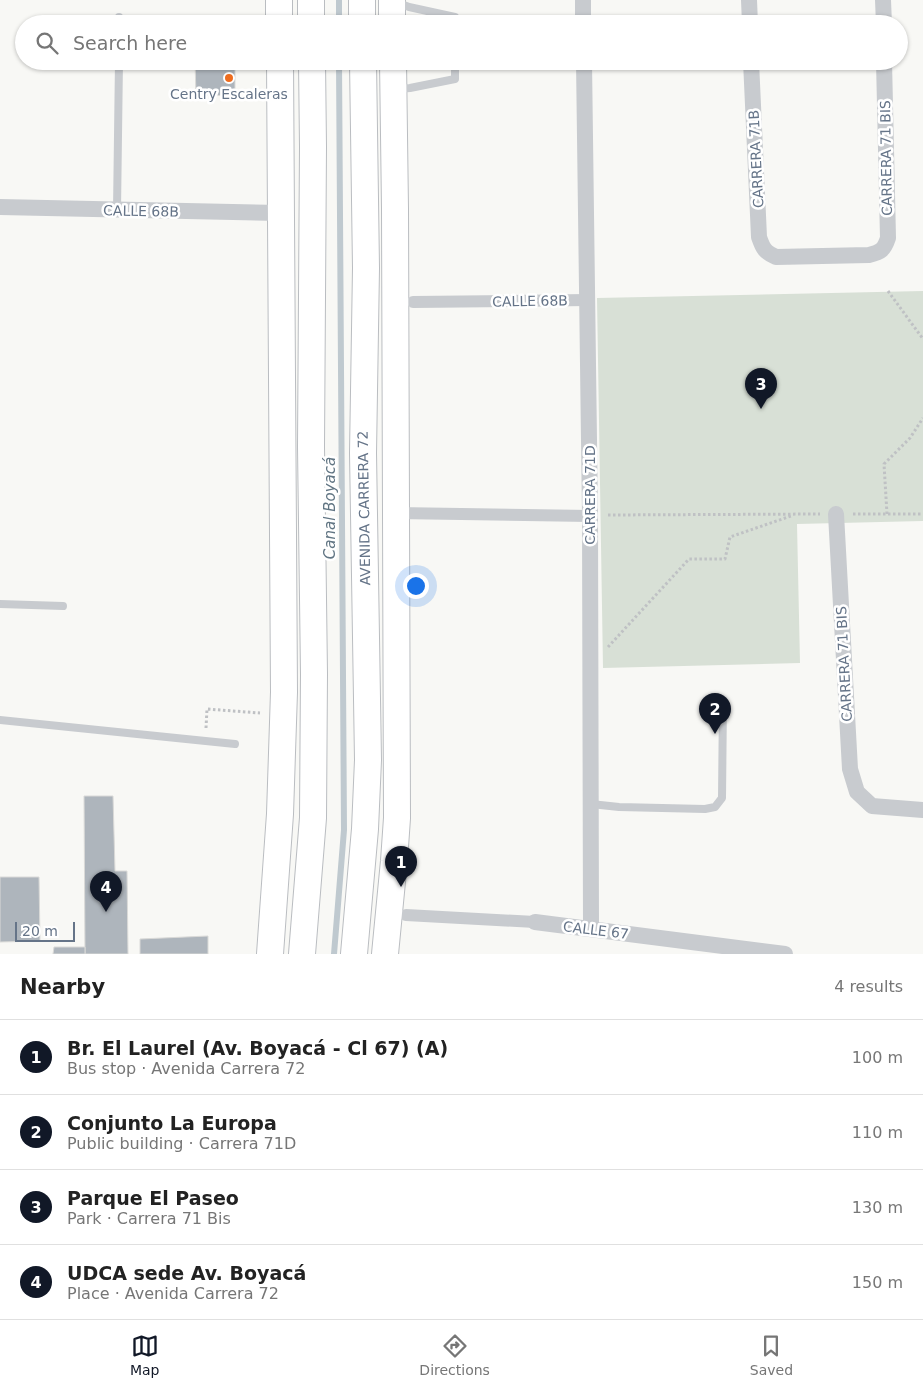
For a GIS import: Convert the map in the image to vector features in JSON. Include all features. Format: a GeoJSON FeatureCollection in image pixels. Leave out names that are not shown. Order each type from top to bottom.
{"type":"FeatureCollection","features":[{"type":"Feature","properties":{"kind":"highway"},"geometry":{"type":"LineString","coordinates":[[279,0],[279,15]]}},
{"type":"Feature","properties":{"kind":"highway"},"geometry":{"type":"LineString","coordinates":[[311,0],[311,15]]}},
{"type":"Feature","properties":{"kind":"highway"},"geometry":{"type":"LineString","coordinates":[[362,0],[362,15]]}},
{"type":"Feature","properties":{"kind":"highway"},"geometry":{"type":"LineString","coordinates":[[270,954],[280,814],[283,715],[280,70]]}},
{"type":"Feature","properties":{"kind":"highway"},"geometry":{"type":"LineString","coordinates":[[302,954],[313,808],[314,674],[311,447],[312,70]]}},
{"type":"Feature","properties":{"kind":"highway","name":"AVENIDA CARRERA 72"},"geometry":{"type":"LineString","coordinates":[[354,954],[364,838],[368,760],[363,453],[366,268],[363,70]]}},
{"type":"Feature","properties":{"kind":"highway"},"geometry":{"type":"LineString","coordinates":[[385,954],[397,818],[393,70]]}},
{"type":"Feature","properties":{"kind":"highway"},"geometry":{"type":"LineString","coordinates":[[363,453],[396,408]]}},
{"type":"Feature","properties":{"kind":"street"},"geometry":{"type":"LineString","coordinates":[[583,0],[583,15]]}},
{"type":"Feature","properties":{"kind":"street"},"geometry":{"type":"LineString","coordinates":[[749,0],[750,15]]}},
{"type":"Feature","properties":{"kind":"street"},"geometry":{"type":"LineString","coordinates":[[883,0],[884,15]]}},
{"type":"Feature","properties":{"kind":"street","name":"CARRERA 71D"},"geometry":{"type":"LineString","coordinates":[[584,70],[590,516],[591,929]]}},
{"type":"Feature","properties":{"kind":"street","name":"CARRERA 71B"},"geometry":{"type":"LineString","coordinates":[[751,70],[759,237],[763,248],[768,254],[776,257],[869,255],[880,252]]}},
{"type":"Feature","properties":{"kind":"street","name":"CARRERA 71 BIS"},"geometry":{"type":"LineString","coordinates":[[880,252],[888,238],[884,70]]}},
{"type":"Feature","properties":{"kind":"street","name":"CALLE 68B"},"geometry":{"type":"LineString","coordinates":[[0,207],[281,214]]}},
{"type":"Feature","properties":{"kind":"street","name":"CALLE 68B"},"geometry":{"type":"LineString","coordinates":[[412,302],[588,300]]}},
{"type":"Feature","properties":{"kind":"street"},"geometry":{"type":"LineString","coordinates":[[396,513],[590,516]]}},
{"type":"Feature","properties":{"kind":"street","name":"CARRERA 71 BIS"},"geometry":{"type":"LineString","coordinates":[[836,514],[850,769],[857,792],[872,806],[923,810]]}},
{"type":"Feature","properties":{"kind":"street","name":"CALLE 67"},"geometry":{"type":"LineString","coordinates":[[406,915],[536,922],[785,954]]}},
{"type":"Feature","properties":{"kind":"lane"},"geometry":{"type":"LineString","coordinates":[[392,8],[409,7],[446,15]]}},
{"type":"Feature","properties":{"kind":"lane"},"geometry":{"type":"LineString","coordinates":[[117,210],[119,70]]}},
{"type":"Feature","properties":{"kind":"lane"},"geometry":{"type":"LineString","coordinates":[[393,89],[410,88],[455,79],[455,70]]}},
{"type":"Feature","properties":{"kind":"lane"},"geometry":{"type":"LineString","coordinates":[[0,604],[62,606]]}},
{"type":"Feature","properties":{"kind":"lane"},"geometry":{"type":"LineString","coordinates":[[590,804],[619,807],[706,809],[715,807],[722,798],[723,701]]}},
{"type":"Feature","properties":{"kind":"lane"},"geometry":{"type":"LineString","coordinates":[[0,720],[235,744]]}},
{"type":"Feature","properties":{"kind":"path"},"geometry":{"type":"LineString","coordinates":[[888,291],[923,339]]}},
{"type":"Feature","properties":{"kind":"path"},"geometry":{"type":"LineString","coordinates":[[887,514],[884,464],[910,438],[923,418]]}},
{"type":"Feature","properties":{"kind":"path"},"geometry":{"type":"LineString","coordinates":[[590,516],[923,514]]}},
{"type":"Feature","properties":{"kind":"path"},"geometry":{"type":"LineString","coordinates":[[590,666],[689,559],[725,559],[730,537],[793,515]]}},
{"type":"Feature","properties":{"kind":"path"},"geometry":{"type":"LineString","coordinates":[[205,741],[207,709],[283,715]]}},
{"type":"Feature","properties":{"kind":"shaded area"},"geometry":{"type":"Polygon","coordinates":[[[923,291],[923,521],[797,524],[800,663],[603,668],[597,298],[923,291]]]}},
{"type":"Feature","properties":{"kind":"building"},"geometry":{"type":"Polygon","coordinates":[[[195,70],[235,70],[235,95],[196,96],[195,70]]]}},
{"type":"Feature","properties":{"kind":"building"},"geometry":{"type":"Polygon","coordinates":[[[84,796],[113,796],[115,871],[127,871],[128,954],[85,954],[84,796]]]}},
{"type":"Feature","properties":{"kind":"building"},"geometry":{"type":"Polygon","coordinates":[[[0,877],[39,877],[40,941],[0,942],[0,877]]]}},
{"type":"Feature","properties":{"kind":"building"},"geometry":{"type":"Polygon","coordinates":[[[208,936],[208,954],[140,954],[140,939],[208,936]]]}},
{"type":"Feature","properties":{"kind":"building"},"geometry":{"type":"Polygon","coordinates":[[[54,947],[85,947],[85,954],[53,954],[54,947]]]}},
{"type":"Feature","properties":{"kind":"waterway","name":"Canal Boyacá"},"geometry":{"type":"LineString","coordinates":[[339,0],[339,15]]}},
{"type":"Feature","properties":{"kind":"waterway","name":"Canal Boyacá"},"geometry":{"type":"LineString","coordinates":[[334,954],[344,830],[339,70]]}},
{"type":"Feature","properties":{"kind":"place","name":"Centry Escaleras"},"geometry":{"type":"Point","coordinates":[229,78]}},
{"type":"Feature","properties":{"kind":"place","name":"Parque El Paseo"},"geometry":{"type":"Point","coordinates":[761,409]}},
{"type":"Feature","properties":{"kind":"place","name":"Conjunto La Europa"},"geometry":{"type":"Point","coordinates":[715,734]}},
{"type":"Feature","properties":{"kind":"place","name":"Br. El Laurel (Av. Boyacá - Cl 67) (A)"},"geometry":{"type":"Point","coordinates":[401,887]}},
{"type":"Feature","properties":{"kind":"place","name":"UDCA sede Av. Boyacá"},"geometry":{"type":"Point","coordinates":[106,912]}}]}
